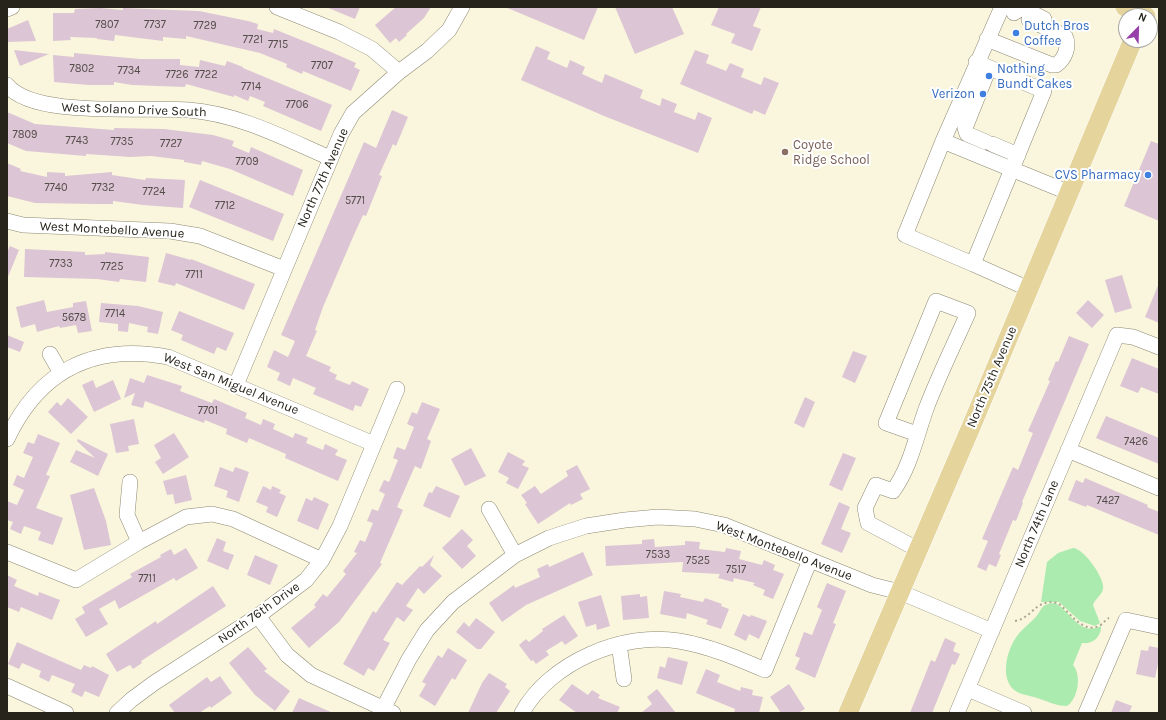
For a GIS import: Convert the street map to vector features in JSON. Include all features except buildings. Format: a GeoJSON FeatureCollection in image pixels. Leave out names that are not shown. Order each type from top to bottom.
{"type":"FeatureCollection","features":[{"type":"Feature","properties":{"kind":"main road","name":"North 75th Avenue"},"geometry":{"type":"LineString","coordinates":[[848,713],[1030,289],[1130,48]]}},
{"type":"Feature","properties":{"kind":"street"},"geometry":{"type":"LineString","coordinates":[[7,9],[12,7]]}},
{"type":"Feature","properties":{"kind":"street"},"geometry":{"type":"LineString","coordinates":[[277,7],[305,12],[372,49],[399,72]]}},
{"type":"Feature","properties":{"kind":"street","name":"North 77th Avenue"},"geometry":{"type":"LineString","coordinates":[[236,385],[330,158],[353,113],[399,72],[427,51],[449,30],[462,7]]}},
{"type":"Feature","properties":{"kind":"street"},"geometry":{"type":"LineString","coordinates":[[987,39],[1038,60],[1056,65],[1062,58],[1068,44],[1064,36],[1061,34],[1014,13],[987,39],[983,65],[965,128],[967,134],[1018,155]]}},
{"type":"Feature","properties":{"kind":"street"},"geometry":{"type":"LineString","coordinates":[[983,65],[943,141],[905,235],[1030,289]]}},
{"type":"Feature","properties":{"kind":"street"},"geometry":{"type":"LineString","coordinates":[[973,264],[1044,91],[983,65]]}},
{"type":"Feature","properties":{"kind":"street","name":"West Solano Drive South"},"geometry":{"type":"LineString","coordinates":[[7,85],[12,91],[35,102],[56,107],[189,110],[214,113],[241,120],[330,158]]}},
{"type":"Feature","properties":{"kind":"street"},"geometry":{"type":"LineString","coordinates":[[943,141],[1070,193]]}},
{"type":"Feature","properties":{"kind":"street","name":"West Montebello Avenue"},"geometry":{"type":"LineString","coordinates":[[7,221],[23,225],[170,231],[200,236],[284,269]]}},
{"type":"Feature","properties":{"kind":"street"},"geometry":{"type":"LineString","coordinates":[[917,434],[886,423],[936,301],[968,313],[926,408],[902,479],[893,491],[876,485],[866,508],[868,523],[919,550]]}},
{"type":"Feature","properties":{"kind":"street","name":"North 74th Lane"},"geometry":{"type":"LineString","coordinates":[[957,713],[1117,335],[1134,337],[1159,348]]}},
{"type":"Feature","properties":{"kind":"street","name":"West San Miguel Avenue"},"geometry":{"type":"LineString","coordinates":[[7,439],[29,402],[45,384],[61,373],[82,362],[127,352],[146,353],[168,357],[374,444]]}},
{"type":"Feature","properties":{"kind":"street"},"geometry":{"type":"LineString","coordinates":[[50,354],[61,373]]}},
{"type":"Feature","properties":{"kind":"street","name":"North 76th Drive"},"geometry":{"type":"LineString","coordinates":[[117,713],[131,700],[154,683],[258,616],[306,580],[322,560],[340,526],[396,389]]}},
{"type":"Feature","properties":{"kind":"street"},"geometry":{"type":"LineString","coordinates":[[1068,450],[1159,488]]}},
{"type":"Feature","properties":{"kind":"street"},"geometry":{"type":"LineString","coordinates":[[130,482],[127,514],[138,542]]}},
{"type":"Feature","properties":{"kind":"street"},"geometry":{"type":"LineString","coordinates":[[489,509],[515,555]]}},
{"type":"Feature","properties":{"kind":"street"},"geometry":{"type":"LineString","coordinates":[[7,552],[76,580],[138,542],[186,517],[212,514],[233,519],[322,560]]}},
{"type":"Feature","properties":{"kind":"street","name":"West Montebello Avenue"},"geometry":{"type":"LineString","coordinates":[[388,711],[409,659],[427,630],[453,602],[515,555],[549,538],[586,526],[658,517],[695,519],[724,525],[876,587],[900,592],[992,631]]}},
{"type":"Feature","properties":{"kind":"street"},"geometry":{"type":"LineString","coordinates":[[522,713],[526,704],[544,684],[572,663],[619,644],[651,639],[678,640],[723,651],[765,670],[810,560]]}},
{"type":"Feature","properties":{"kind":"street"},"geometry":{"type":"LineString","coordinates":[[258,616],[287,655],[311,675],[388,711]]}},
{"type":"Feature","properties":{"kind":"street"},"geometry":{"type":"LineString","coordinates":[[1086,713],[1126,620],[1159,627]]}},
{"type":"Feature","properties":{"kind":"street"},"geometry":{"type":"LineString","coordinates":[[619,644],[624,679]]}},
{"type":"Feature","properties":{"kind":"street"},"geometry":{"type":"LineString","coordinates":[[7,686],[66,713]]}},
{"type":"Feature","properties":{"kind":"street"},"geometry":{"type":"LineString","coordinates":[[968,689],[1024,713]]}},
{"type":"Feature","properties":{"kind":"path"},"geometry":{"type":"LineString","coordinates":[[1015,621],[1038,605],[1047,602],[1058,603],[1075,620],[1088,627],[1098,626],[1109,618]]}},
{"type":"Feature","properties":{"kind":"green space"},"geometry":{"type":"Polygon","coordinates":[[[1073,548],[1078,549],[1083,553],[1093,565],[1098,572],[1103,585],[1100,595],[1093,605],[1100,623],[1095,626],[1080,621],[1059,602],[1041,602],[1047,562],[1058,553],[1073,548]]]}},
{"type":"Feature","properties":{"kind":"green space"},"geometry":{"type":"Polygon","coordinates":[[[1055,603],[1075,621],[1087,628],[1101,626],[1099,636],[1097,638],[1089,643],[1082,643],[1073,665],[1076,669],[1078,687],[1074,698],[1067,706],[1055,704],[1017,692],[1012,688],[1006,676],[1008,654],[1017,636],[1035,618],[1044,606],[1055,603]]]}},
{"type":"Feature","properties":{"kind":"place","name":"Dutch Bros Coffee"},"geometry":{"type":"Point","coordinates":[1016,33]}},
{"type":"Feature","properties":{"kind":"place","name":"Nothing Bundt Cakes"},"geometry":{"type":"Point","coordinates":[989,76]}},
{"type":"Feature","properties":{"kind":"place","name":"Verizon"},"geometry":{"type":"Point","coordinates":[983,94]}},
{"type":"Feature","properties":{"kind":"place","name":"Coyote Ridge School"},"geometry":{"type":"Point","coordinates":[785,152]}},
{"type":"Feature","properties":{"kind":"place","name":"CVS Pharmacy"},"geometry":{"type":"Point","coordinates":[1148,175]}}]}
